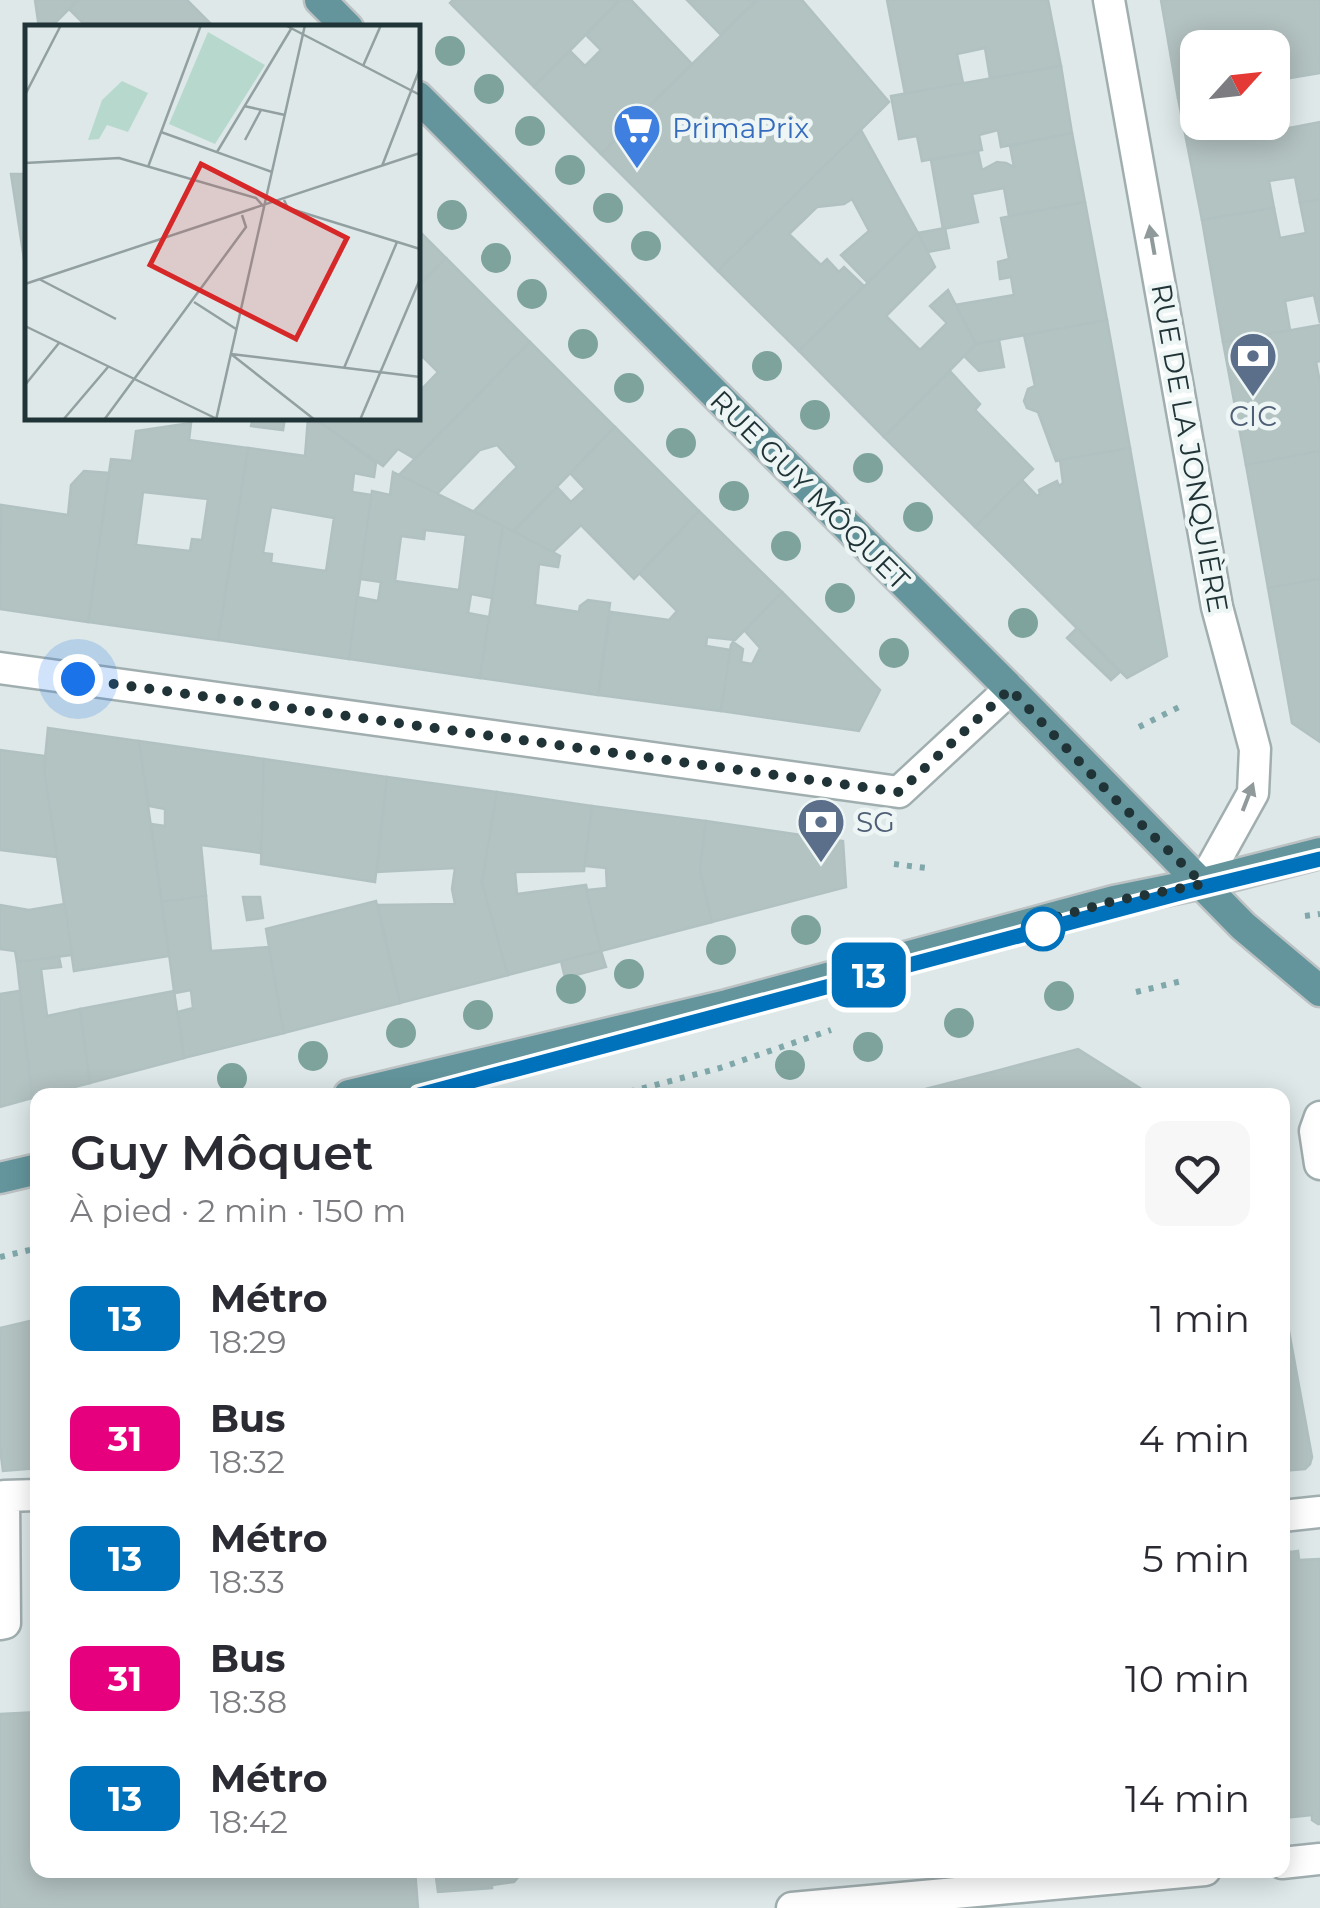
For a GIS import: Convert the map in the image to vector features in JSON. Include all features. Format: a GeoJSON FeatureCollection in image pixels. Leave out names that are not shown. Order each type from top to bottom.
{"type":"FeatureCollection","features":[{"type":"Feature","properties":{"kind":"main road"},"geometry":{"type":"LineString","coordinates":[[320,0],[345,25]]}},
{"type":"Feature","properties":{"kind":"main road","name":"RUE GUY MÔQUET"},"geometry":{"type":"LineString","coordinates":[[420,99],[1243,926],[1320,991]]}},
{"type":"Feature","properties":{"kind":"main road"},"geometry":{"type":"LineString","coordinates":[[377,1088],[727,1005],[1114,901],[1203,884],[1320,853]]}},
{"type":"Feature","properties":{"kind":"main road"},"geometry":{"type":"LineString","coordinates":[[0,1178],[30,1171]]}},
{"type":"Feature","properties":{"kind":"street","name":"RUE DE LA JONQUIÈRE"},"geometry":{"type":"LineString","coordinates":[[1109,0],[1217,606],[1255,749],[1253,793],[1203,884]]}},
{"type":"Feature","properties":{"kind":"street"},"geometry":{"type":"LineString","coordinates":[[0,668],[899,792],[1010,689]]}},
{"type":"Feature","properties":{"kind":"street"},"geometry":{"type":"LineString","coordinates":[[1320,1117],[1315,1131],[1320,1164]]}},
{"type":"Feature","properties":{"kind":"street"},"geometry":{"type":"LineString","coordinates":[[0,1624],[5,1624],[4,1496],[30,1495]]}},
{"type":"Feature","properties":{"kind":"street"},"geometry":{"type":"LineString","coordinates":[[1290,1515],[1320,1512]]}},
{"type":"Feature","properties":{"kind":"street"},"geometry":{"type":"LineString","coordinates":[[1290,1862],[1320,1860]]}},
{"type":"Feature","properties":{"kind":"street"},"geometry":{"type":"LineString","coordinates":[[792,1908],[1118,1878]]}},
{"type":"Feature","properties":{"kind":"path"},"geometry":{"type":"LineString","coordinates":[[1139,726],[1185,704]]}},
{"type":"Feature","properties":{"kind":"path"},"geometry":{"type":"LineString","coordinates":[[894,864],[926,868]]}},
{"type":"Feature","properties":{"kind":"path"},"geometry":{"type":"LineString","coordinates":[[1136,992],[1182,981]]}},
{"type":"Feature","properties":{"kind":"path"},"geometry":{"type":"LineString","coordinates":[[644,1088],[720,1068],[831,1030]]}},
{"type":"Feature","properties":{"kind":"path"},"geometry":{"type":"LineString","coordinates":[[0,1258],[30,1250]]}},
{"type":"Feature","properties":{"kind":"building"},"geometry":{"type":"Polygon","coordinates":[[[35,0],[78,0],[53,25],[39,25],[35,0]]]}},
{"type":"Feature","properties":{"kind":"building"},"geometry":{"type":"Polygon","coordinates":[[[78,0],[187,0],[212,25],[85,25],[69,9],[78,0]]]}},
{"type":"Feature","properties":{"kind":"building"},"geometry":{"type":"Polygon","coordinates":[[[620,0],[534,87],[450,3],[620,0]]]}},
{"type":"Feature","properties":{"kind":"building"},"geometry":{"type":"Polygon","coordinates":[[[620,0],[631,0],[692,64],[601,154],[534,87],[570,51],[585,66],[601,50],[586,35],[620,0]]]}},
{"type":"Feature","properties":{"kind":"building"},"geometry":{"type":"Polygon","coordinates":[[[687,0],[757,0],[721,35],[687,0]]]}},
{"type":"Feature","properties":{"kind":"building"},"geometry":{"type":"Polygon","coordinates":[[[757,0],[802,0],[889,102],[718,271],[601,154],[757,0]]]}},
{"type":"Feature","properties":{"kind":"building"},"geometry":{"type":"Polygon","coordinates":[[[887,0],[1048,0],[1061,66],[990,78],[985,48],[957,54],[963,83],[905,94],[887,0]]]}},
{"type":"Feature","properties":{"kind":"building"},"geometry":{"type":"Polygon","coordinates":[[[1161,0],[1320,0],[1320,73],[1290,78],[1290,30],[1180,30],[1178,98],[1161,0]]]}},
{"type":"Feature","properties":{"kind":"building"},"geometry":{"type":"Polygon","coordinates":[[[1061,66],[1072,133],[1001,147],[998,130],[979,135],[982,150],[922,161],[917,136],[899,139],[891,96],[1061,66]]]}},
{"type":"Feature","properties":{"kind":"building"},"geometry":{"type":"Polygon","coordinates":[[[1320,122],[1320,199],[1300,203],[1295,177],[1269,181],[1274,208],[1202,220],[1186,140],[1290,140],[1290,128],[1320,122]]]}},
{"type":"Feature","properties":{"kind":"building"},"geometry":{"type":"Polygon","coordinates":[[[861,130],[918,233],[868,283],[841,255],[869,231],[852,199],[844,204],[817,207],[789,234],[821,265],[827,259],[839,272],[844,267],[864,286],[799,351],[718,271],[861,130]]]}},
{"type":"Feature","properties":{"kind":"building"},"geometry":{"type":"Polygon","coordinates":[[[1072,133],[1085,202],[1009,216],[1004,188],[972,194],[978,222],[943,229],[931,160],[978,152],[982,170],[997,162],[1014,167],[1010,146],[1072,133]]]}},
{"type":"Feature","properties":{"kind":"building"},"geometry":{"type":"Polygon","coordinates":[[[11,174],[25,174],[25,265],[11,174]]]}},
{"type":"Feature","properties":{"kind":"building"},"geometry":{"type":"Polygon","coordinates":[[[1320,199],[1320,323],[1314,295],[1285,301],[1290,330],[1223,342],[1202,220],[1274,208],[1280,238],[1306,233],[1300,203],[1320,199]]]}},
{"type":"Feature","properties":{"kind":"building"},"geometry":{"type":"Polygon","coordinates":[[[1085,202],[1107,320],[976,344],[955,305],[1014,295],[1011,277],[1000,279],[998,262],[1009,259],[1001,218],[1085,202]]]}},
{"type":"Feature","properties":{"kind":"building"},"geometry":{"type":"Polygon","coordinates":[[[945,228],[949,248],[927,252],[918,233],[945,228]]]}},
{"type":"Feature","properties":{"kind":"building"},"geometry":{"type":"Polygon","coordinates":[[[420,232],[446,258],[420,285],[420,232]]]}},
{"type":"Feature","properties":{"kind":"building"},"geometry":{"type":"Polygon","coordinates":[[[918,233],[935,267],[886,316],[920,350],[947,323],[930,306],[948,290],[976,344],[884,437],[799,351],[918,233]]]}},
{"type":"Feature","properties":{"kind":"building"},"geometry":{"type":"Polygon","coordinates":[[[446,258],[530,342],[415,459],[398,449],[383,466],[317,420],[420,420],[420,391],[438,372],[420,354],[420,285],[446,258]]]}},
{"type":"Feature","properties":{"kind":"building"},"geometry":{"type":"Polygon","coordinates":[[[1107,320],[1130,448],[1056,461],[1038,412],[1027,408],[1024,401],[1028,389],[1035,386],[1024,335],[1107,320]]]}},
{"type":"Feature","properties":{"kind":"building"},"geometry":{"type":"Polygon","coordinates":[[[1320,325],[1320,361],[1316,362],[1320,382],[1320,451],[1246,465],[1223,342],[1320,325]]]}},
{"type":"Feature","properties":{"kind":"building"},"geometry":{"type":"Polygon","coordinates":[[[999,340],[1004,367],[979,371],[964,356],[976,344],[999,340]]]}},
{"type":"Feature","properties":{"kind":"building"},"geometry":{"type":"Polygon","coordinates":[[[530,342],[615,427],[513,532],[473,512],[517,467],[497,445],[480,450],[437,494],[399,475],[530,342]]]}},
{"type":"Feature","properties":{"kind":"building"},"geometry":{"type":"Polygon","coordinates":[[[950,371],[980,404],[975,410],[1033,469],[975,527],[884,437],[950,371]]]}},
{"type":"Feature","properties":{"kind":"building"},"geometry":{"type":"Polygon","coordinates":[[[252,420],[285,420],[283,430],[251,426],[252,420]]]}},
{"type":"Feature","properties":{"kind":"building"},"geometry":{"type":"Polygon","coordinates":[[[308,420],[317,420],[376,463],[374,477],[354,473],[352,492],[372,495],[349,659],[218,640],[248,448],[305,456],[308,420]],[[271,507],[263,553],[272,554],[271,563],[326,571],[334,518],[271,507]]]}},
{"type":"Feature","properties":{"kind":"building"},"geometry":{"type":"Polygon","coordinates":[[[191,423],[189,440],[248,448],[218,640],[88,622],[111,459],[132,461],[136,431],[191,423]],[[143,492],[136,545],[190,551],[192,539],[202,540],[208,499],[143,492]]]}},
{"type":"Feature","properties":{"kind":"building"},"geometry":{"type":"Polygon","coordinates":[[[615,427],[699,511],[634,579],[581,525],[553,552],[513,532],[557,487],[571,502],[585,489],[570,473],[615,427]]]}},
{"type":"Feature","properties":{"kind":"building"},"geometry":{"type":"Polygon","coordinates":[[[1130,448],[1167,656],[1127,678],[975,527],[1022,480],[1037,496],[1039,490],[1057,481],[1059,486],[1063,483],[1060,460],[1130,448]]]}},
{"type":"Feature","properties":{"kind":"building"},"geometry":{"type":"Polygon","coordinates":[[[1320,451],[1320,579],[1268,588],[1246,465],[1320,451]]]}},
{"type":"Feature","properties":{"kind":"building"},"geometry":{"type":"Polygon","coordinates":[[[84,471],[109,473],[88,622],[0,609],[1,505],[68,515],[71,485],[84,471]]]}},
{"type":"Feature","properties":{"kind":"building"},"geometry":{"type":"Polygon","coordinates":[[[393,472],[503,526],[492,598],[471,594],[468,613],[489,617],[480,678],[349,659],[357,597],[378,601],[381,582],[360,579],[372,491],[390,495],[393,472]],[[425,530],[424,539],[401,536],[395,581],[459,590],[466,535],[425,530]]]}},
{"type":"Feature","properties":{"kind":"building"},"geometry":{"type":"Polygon","coordinates":[[[699,511],[782,592],[735,640],[707,637],[706,646],[731,650],[721,711],[598,695],[611,612],[669,620],[677,611],[640,574],[699,511]]]}},
{"type":"Feature","properties":{"kind":"building"},"geometry":{"type":"Polygon","coordinates":[[[503,526],[560,556],[558,567],[539,564],[535,605],[579,612],[588,600],[610,603],[598,695],[480,678],[503,526]]]}},
{"type":"Feature","properties":{"kind":"building"},"geometry":{"type":"Polygon","coordinates":[[[1320,579],[1320,742],[1292,723],[1268,588],[1320,579]]]}},
{"type":"Feature","properties":{"kind":"building"},"geometry":{"type":"Polygon","coordinates":[[[782,592],[880,690],[859,731],[721,711],[731,645],[733,642],[743,649],[741,662],[752,664],[760,648],[745,631],[782,592]]]}},
{"type":"Feature","properties":{"kind":"building"},"geometry":{"type":"Polygon","coordinates":[[[1077,628],[1120,672],[1111,680],[1067,638],[1077,628]]]}},
{"type":"Feature","properties":{"kind":"building"},"geometry":{"type":"Polygon","coordinates":[[[48,728],[139,741],[169,956],[74,971],[44,769],[48,728]]]}},
{"type":"Feature","properties":{"kind":"building"},"geometry":{"type":"Polygon","coordinates":[[[139,741],[264,759],[261,853],[201,845],[206,896],[162,902],[151,824],[165,826],[165,809],[149,806],[139,741]]]}},
{"type":"Feature","properties":{"kind":"building"},"geometry":{"type":"Polygon","coordinates":[[[0,750],[45,756],[57,857],[0,850],[0,750]]]}},
{"type":"Feature","properties":{"kind":"building"},"geometry":{"type":"Polygon","coordinates":[[[264,759],[387,777],[375,882],[261,864],[264,759]]]}},
{"type":"Feature","properties":{"kind":"building"},"geometry":{"type":"Polygon","coordinates":[[[387,777],[497,792],[482,883],[508,975],[400,1003],[378,905],[455,904],[455,868],[377,872],[387,777]]]}},
{"type":"Feature","properties":{"kind":"building"},"geometry":{"type":"Polygon","coordinates":[[[497,792],[592,806],[584,871],[515,872],[517,894],[586,885],[601,951],[508,975],[482,883],[497,792]]]}},
{"type":"Feature","properties":{"kind":"building"},"geometry":{"type":"Polygon","coordinates":[[[592,806],[706,821],[700,870],[712,922],[601,951],[586,890],[607,888],[606,868],[585,866],[592,806]]]}},
{"type":"Feature","properties":{"kind":"building"},"geometry":{"type":"Polygon","coordinates":[[[706,821],[843,841],[846,887],[712,922],[700,870],[706,821]]]}},
{"type":"Feature","properties":{"kind":"building"},"geometry":{"type":"Polygon","coordinates":[[[206,896],[211,951],[269,947],[284,1033],[184,1058],[178,1012],[193,1008],[191,990],[174,991],[162,902],[206,896]]]}},
{"type":"Feature","properties":{"kind":"building"},"geometry":{"type":"Polygon","coordinates":[[[243,897],[260,897],[263,918],[247,920],[243,897]]]}},
{"type":"Feature","properties":{"kind":"building"},"geometry":{"type":"Polygon","coordinates":[[[376,901],[400,1003],[284,1033],[266,929],[376,901]]]}},
{"type":"Feature","properties":{"kind":"building"},"geometry":{"type":"Polygon","coordinates":[[[65,904],[72,955],[17,962],[15,951],[0,949],[0,905],[29,910],[65,904]]]}},
{"type":"Feature","properties":{"kind":"building"},"geometry":{"type":"Polygon","coordinates":[[[601,951],[606,967],[565,978],[561,961],[601,951]]]}},
{"type":"Feature","properties":{"kind":"building"},"geometry":{"type":"Polygon","coordinates":[[[59,957],[61,967],[41,969],[47,1016],[80,1009],[90,1083],[71,1088],[31,1088],[17,962],[59,957]]]}},
{"type":"Feature","properties":{"kind":"building"},"geometry":{"type":"Polygon","coordinates":[[[19,991],[31,1088],[30,1099],[0,1107],[0,994],[19,991]]]}},
{"type":"Feature","properties":{"kind":"building"},"geometry":{"type":"Polygon","coordinates":[[[174,991],[184,1058],[90,1083],[80,1009],[174,991]]]}},
{"type":"Feature","properties":{"kind":"building"},"geometry":{"type":"Polygon","coordinates":[[[1078,1049],[1140,1088],[929,1088],[1078,1049]]]}},
{"type":"Feature","properties":{"kind":"building"},"geometry":{"type":"Polygon","coordinates":[[[30,1321],[30,1469],[3,1471],[0,1328],[30,1321]]]}},
{"type":"Feature","properties":{"kind":"building"},"geometry":{"type":"Polygon","coordinates":[[[1290,1337],[1312,1457],[1305,1469],[1290,1470],[1290,1337]]]}},
{"type":"Feature","properties":{"kind":"building"},"geometry":{"type":"Polygon","coordinates":[[[1298,1551],[1299,1560],[1320,1559],[1320,1824],[1312,1820],[1312,1815],[1290,1817],[1290,1552],[1298,1551]]]}},
{"type":"Feature","properties":{"kind":"building"},"geometry":{"type":"Polygon","coordinates":[[[30,1712],[30,1878],[416,1878],[418,1908],[0,1908],[0,1714],[30,1712]]]}},
{"type":"Feature","properties":{"kind":"building"},"geometry":{"type":"Polygon","coordinates":[[[436,1878],[517,1878],[492,1888],[438,1892],[436,1878]]]}},
{"type":"Feature","properties":{"kind":"metro line","name":"13"},"geometry":{"type":"LineString","coordinates":[[445,1088],[1320,859]]}},
{"type":"Feature","properties":{"kind":"place","name":"PrimaPrix"},"geometry":{"type":"Point","coordinates":[637,170]}},
{"type":"Feature","properties":{"kind":"place","name":"CIC"},"geometry":{"type":"Point","coordinates":[1253,398]}},
{"type":"Feature","properties":{"kind":"place","name":"SG"},"geometry":{"type":"Point","coordinates":[821,864]}},
{"type":"Feature","properties":{"kind":"route"},"geometry":{"type":"LineString","coordinates":[[78,679],[899,792],[1010,689],[1203,884],[1114,901],[1046,920],[1043,929]]}}]}
